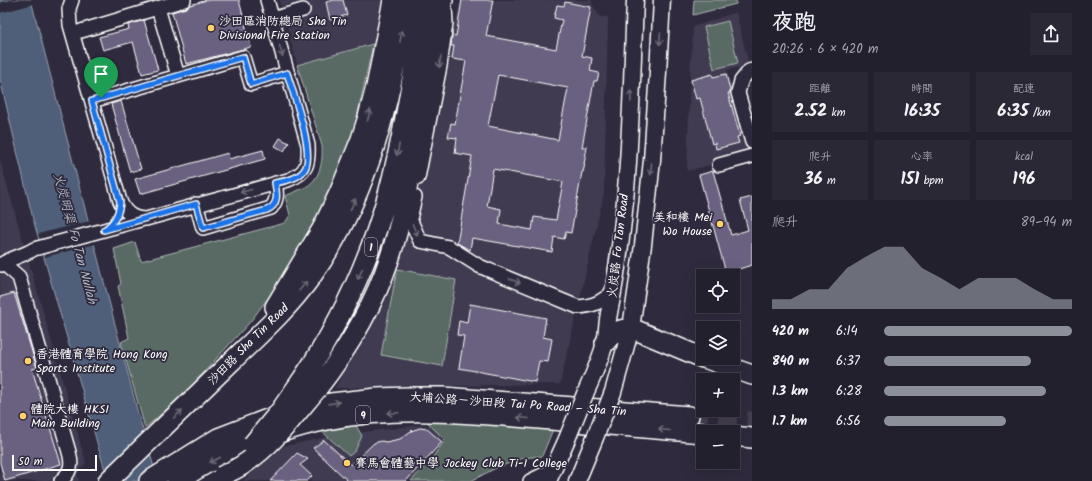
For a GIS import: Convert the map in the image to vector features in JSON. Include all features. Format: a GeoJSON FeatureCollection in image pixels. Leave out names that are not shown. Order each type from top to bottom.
{"type":"FeatureCollection","features":[{"type":"Feature","properties":{"kind":"highway"},"geometry":{"type":"LineString","coordinates":[[258,336],[322,228],[345,178],[368,117],[393,0]]}},
{"type":"Feature","properties":{"kind":"highway","name":"沙田路 Sha Tin Road"},"geometry":{"type":"LineString","coordinates":[[108,481],[278,317],[311,277],[335,239],[358,194],[384,118],[407,0]]}},
{"type":"Feature","properties":{"kind":"highway","name":"1"},"geometry":{"type":"LineString","coordinates":[[219,478],[252,445],[280,411],[309,385],[326,342],[363,267],[388,193],[406,112],[426,0]]}},
{"type":"Feature","properties":{"kind":"highway"},"geometry":{"type":"LineString","coordinates":[[309,385],[344,352],[364,319],[391,256],[405,200],[433,35],[444,0]]}},
{"type":"Feature","properties":{"kind":"highway"},"geometry":{"type":"LineString","coordinates":[[605,343],[620,329],[631,328],[696,355]]}},
{"type":"Feature","properties":{"kind":"highway"},"geometry":{"type":"LineString","coordinates":[[723,365],[752,375]]}},
{"type":"Feature","properties":{"kind":"highway","name":"大埔公路－沙田段 Tai Po Road – Sha Tin"},"geometry":{"type":"LineString","coordinates":[[162,479],[218,438],[283,413],[338,402],[408,396],[443,397],[689,416]]}},
{"type":"Feature","properties":{"kind":"highway","name":"大埔公路－沙田段 Tai Po Road – Sha Tin"},"geometry":{"type":"LineString","coordinates":[[162,479],[287,430],[328,420],[371,414],[402,412],[456,413],[696,432]]}},
{"type":"Feature","properties":{"kind":"highway"},"geometry":{"type":"LineString","coordinates":[[740,437],[752,438]]}},
{"type":"Feature","properties":{"kind":"main road","name":"火炭路 Fo Tan Road"},"geometry":{"type":"LineString","coordinates":[[551,475],[586,394],[605,343],[608,316],[621,241],[630,134],[635,0]]}},
{"type":"Feature","properties":{"kind":"main road","name":"火炭路 Fo Tan Road"},"geometry":{"type":"LineString","coordinates":[[577,481],[613,392],[631,328],[643,245],[652,160],[662,0]]}},
{"type":"Feature","properties":{"kind":"street"},"geometry":{"type":"LineString","coordinates":[[72,0],[69,9],[70,25],[120,202],[123,208],[133,217],[138,219],[146,219]]}},
{"type":"Feature","properties":{"kind":"street"},"geometry":{"type":"LineString","coordinates":[[61,481],[68,473],[72,461],[19,277],[1,260],[27,247],[34,249],[297,177],[304,170],[308,158],[308,145],[267,0]]}},
{"type":"Feature","properties":{"kind":"street"},"geometry":{"type":"LineString","coordinates":[[444,0],[446,23],[441,58],[410,219],[420,241],[449,247],[479,266],[578,307],[597,304],[613,292]]}},
{"type":"Feature","properties":{"kind":"street"},"geometry":{"type":"LineString","coordinates":[[81,31],[178,1]]}},
{"type":"Feature","properties":{"kind":"street"},"geometry":{"type":"LineString","coordinates":[[158,8],[178,76]]}},
{"type":"Feature","properties":{"kind":"street"},"geometry":{"type":"LineString","coordinates":[[272,19],[304,10]]}},
{"type":"Feature","properties":{"kind":"street"},"geometry":{"type":"LineString","coordinates":[[92,101],[243,57],[251,84],[287,73]]}},
{"type":"Feature","properties":{"kind":"street"},"geometry":{"type":"LineString","coordinates":[[752,70],[749,71],[740,81],[738,93],[752,142]]}},
{"type":"Feature","properties":{"kind":"street"},"geometry":{"type":"LineString","coordinates":[[719,165],[752,156]]}},
{"type":"Feature","properties":{"kind":"street"},"geometry":{"type":"LineString","coordinates":[[196,204],[203,228],[271,208],[277,200],[278,195],[275,183]]}},
{"type":"Feature","properties":{"kind":"street"},"geometry":{"type":"LineString","coordinates":[[104,230],[113,224],[117,217],[120,202]]}},
{"type":"Feature","properties":{"kind":"street"},"geometry":{"type":"LineString","coordinates":[[530,481],[551,475]]}},
{"type":"Feature","properties":{"kind":"shaded area"},"geometry":{"type":"Polygon","coordinates":[[[279,0],[381,0],[373,44],[297,65],[286,22],[296,19],[291,4],[281,7],[279,0]]]}},
{"type":"Feature","properties":{"kind":"shaded area"},"geometry":{"type":"Polygon","coordinates":[[[460,0],[592,0],[592,4],[600,17],[608,17],[604,194],[560,384],[335,388],[367,332],[396,253],[446,23],[456,21],[460,0]]]}},
{"type":"Feature","properties":{"kind":"shaded area"},"geometry":{"type":"Polygon","coordinates":[[[736,12],[749,65],[727,70],[749,155],[687,171],[693,27],[736,12]]]}},
{"type":"Feature","properties":{"kind":"shaded area","name":"香港體育學院 Hong Kong Sports Institute"},"geometry":{"type":"Polygon","coordinates":[[[0,160],[86,463],[77,473],[79,481],[0,481],[0,160]]]}},
{"type":"Feature","properties":{"kind":"shaded area","name":"賽馬會體藝中學 Jockey Club Ti-I College"},"geometry":{"type":"Polygon","coordinates":[[[419,425],[455,428],[419,481],[243,481],[280,447],[332,436],[419,425]]]}},
{"type":"Feature","properties":{"kind":"green space"},"geometry":{"type":"Polygon","coordinates":[[[694,0],[736,0],[736,4],[693,15],[694,0]]]}},
{"type":"Feature","properties":{"kind":"green space"},"geometry":{"type":"Polygon","coordinates":[[[728,21],[738,63],[714,69],[704,27],[728,21]]]}},
{"type":"Feature","properties":{"kind":"green space"},"geometry":{"type":"Polygon","coordinates":[[[373,44],[351,145],[333,189],[310,232],[278,285],[250,322],[182,396],[145,428],[121,342],[129,338],[118,286],[121,284],[114,249],[135,242],[141,261],[285,223],[290,215],[285,196],[304,188],[314,180],[317,176],[322,159],[322,146],[297,65],[373,44]]]}},
{"type":"Feature","properties":{"kind":"green space"},"geometry":{"type":"Polygon","coordinates":[[[397,269],[456,280],[442,366],[381,355],[397,269]]]}},
{"type":"Feature","properties":{"kind":"green space"},"geometry":{"type":"Polygon","coordinates":[[[423,418],[554,427],[542,456],[523,458],[494,469],[471,481],[411,481],[426,465],[429,465],[445,440],[423,418]]]}},
{"type":"Feature","properties":{"kind":"green space"},"geometry":{"type":"Polygon","coordinates":[[[354,422],[362,436],[355,451],[349,456],[318,428],[354,422]]]}},
{"type":"Feature","properties":{"kind":"water","name":"火炭明渠 Fo Tan Nullah"},"geometry":{"type":"Polygon","coordinates":[[[0,0],[31,0],[138,413],[158,481],[108,481],[33,219],[0,79],[0,0]]]}},
{"type":"Feature","properties":{"kind":"pier"},"geometry":{"type":"Polygon","coordinates":[[[11,0],[33,0],[34,4],[0,13],[0,3],[11,0]]]}},
{"type":"Feature","properties":{"kind":"pier"},"geometry":{"type":"Polygon","coordinates":[[[90,221],[96,244],[45,257],[38,234],[90,221]]]}},
{"type":"Feature","properties":{"kind":"building","name":"沙田區消防總局 Sha Tin Divisional Fire Station"},"geometry":{"type":"Polygon","coordinates":[[[207,0],[239,0],[251,47],[186,64],[172,12],[207,0]]]}},
{"type":"Feature","properties":{"kind":"building"},"geometry":{"type":"Polygon","coordinates":[[[343,0],[347,15],[330,20],[326,2],[343,0]]]}},
{"type":"Feature","properties":{"kind":"building"},"geometry":{"type":"Polygon","coordinates":[[[462,0],[493,0],[486,36],[556,49],[562,20],[554,18],[557,5],[564,6],[565,2],[591,7],[582,56],[592,58],[590,71],[599,73],[597,81],[594,81],[582,147],[587,147],[585,164],[582,172],[571,233],[566,232],[564,239],[554,237],[552,252],[472,238],[470,250],[457,243],[472,156],[455,153],[457,138],[448,137],[451,123],[455,124],[466,61],[452,59],[454,46],[451,46],[452,35],[456,36],[462,0]],[[498,75],[488,126],[558,140],[568,88],[498,75]],[[493,169],[487,206],[501,209],[499,224],[532,230],[534,217],[556,220],[563,182],[493,169]]]}},
{"type":"Feature","properties":{"kind":"building"},"geometry":{"type":"Polygon","coordinates":[[[144,20],[158,70],[142,74],[133,42],[103,50],[99,37],[129,29],[128,25],[144,20]]]}},
{"type":"Feature","properties":{"kind":"building"},"geometry":{"type":"Polygon","coordinates":[[[712,74],[713,77],[726,74],[730,90],[730,93],[728,93],[740,136],[737,137],[739,143],[716,149],[715,143],[712,144],[700,98],[696,99],[691,80],[712,74]]]}},
{"type":"Feature","properties":{"kind":"building"},"geometry":{"type":"Polygon","coordinates":[[[121,101],[141,169],[130,172],[111,104],[121,101]]]}},
{"type":"Feature","properties":{"kind":"building"},"geometry":{"type":"Polygon","coordinates":[[[280,138],[289,143],[284,151],[275,146],[280,138]]]}},
{"type":"Feature","properties":{"kind":"building"},"geometry":{"type":"Polygon","coordinates":[[[263,150],[265,159],[140,194],[135,179],[228,153],[229,159],[263,150]]]}},
{"type":"Feature","properties":{"kind":"building","name":"美和樓 Mei Wo House"},"geometry":{"type":"Polygon","coordinates":[[[713,171],[731,235],[748,230],[740,200],[752,197],[752,265],[739,269],[725,269],[699,175],[713,171]]]}},
{"type":"Feature","properties":{"kind":"building","name":"體院大樓 HKSI Main Building"},"geometry":{"type":"Polygon","coordinates":[[[14,293],[37,368],[32,369],[61,464],[5,481],[0,463],[0,297],[14,293]]]}},
{"type":"Feature","properties":{"kind":"building"},"geometry":{"type":"Polygon","coordinates":[[[470,304],[546,318],[543,337],[552,339],[548,362],[539,361],[535,382],[459,368],[464,336],[457,335],[459,321],[467,323],[470,304]]]}},
{"type":"Feature","properties":{"kind":"building"},"geometry":{"type":"Polygon","coordinates":[[[420,428],[427,429],[442,442],[406,481],[348,481],[313,448],[324,440],[351,465],[374,443],[400,439],[411,431],[420,428]]]}},
{"type":"Feature","properties":{"kind":"building"},"geometry":{"type":"Polygon","coordinates":[[[297,453],[308,459],[300,465],[312,476],[307,481],[270,481],[297,453]]]}},
{"type":"Feature","properties":{"kind":"tunnel"},"geometry":{"type":"LineString","coordinates":[[689,416],[752,421]]}},
{"type":"Feature","properties":{"kind":"place","name":"沙田區消防總局 Sha Tin Divisional Fire Station"},"geometry":{"type":"Point","coordinates":[211,28]}},
{"type":"Feature","properties":{"kind":"place","name":"美和樓 Mei Wo House"},"geometry":{"type":"Point","coordinates":[720,224]}},
{"type":"Feature","properties":{"kind":"place","name":"香港體育學院 Hong Kong Sports Institute"},"geometry":{"type":"Point","coordinates":[28,361]}},
{"type":"Feature","properties":{"kind":"place","name":"體院大樓 HKSI Main Building"},"geometry":{"type":"Point","coordinates":[23,416]}},
{"type":"Feature","properties":{"kind":"place","name":"賽馬會體藝中學 Jockey Club Ti-I College"},"geometry":{"type":"Point","coordinates":[347,463]}},
{"type":"Feature","properties":{"kind":"route"},"geometry":{"type":"LineString","coordinates":[[243,57],[251,84],[287,73],[308,145],[308,163],[297,177],[275,183],[278,195],[277,200],[271,208],[267,210],[203,228],[196,204],[104,230],[113,224],[117,217],[120,202],[92,101],[101,98],[243,57]]}}]}
